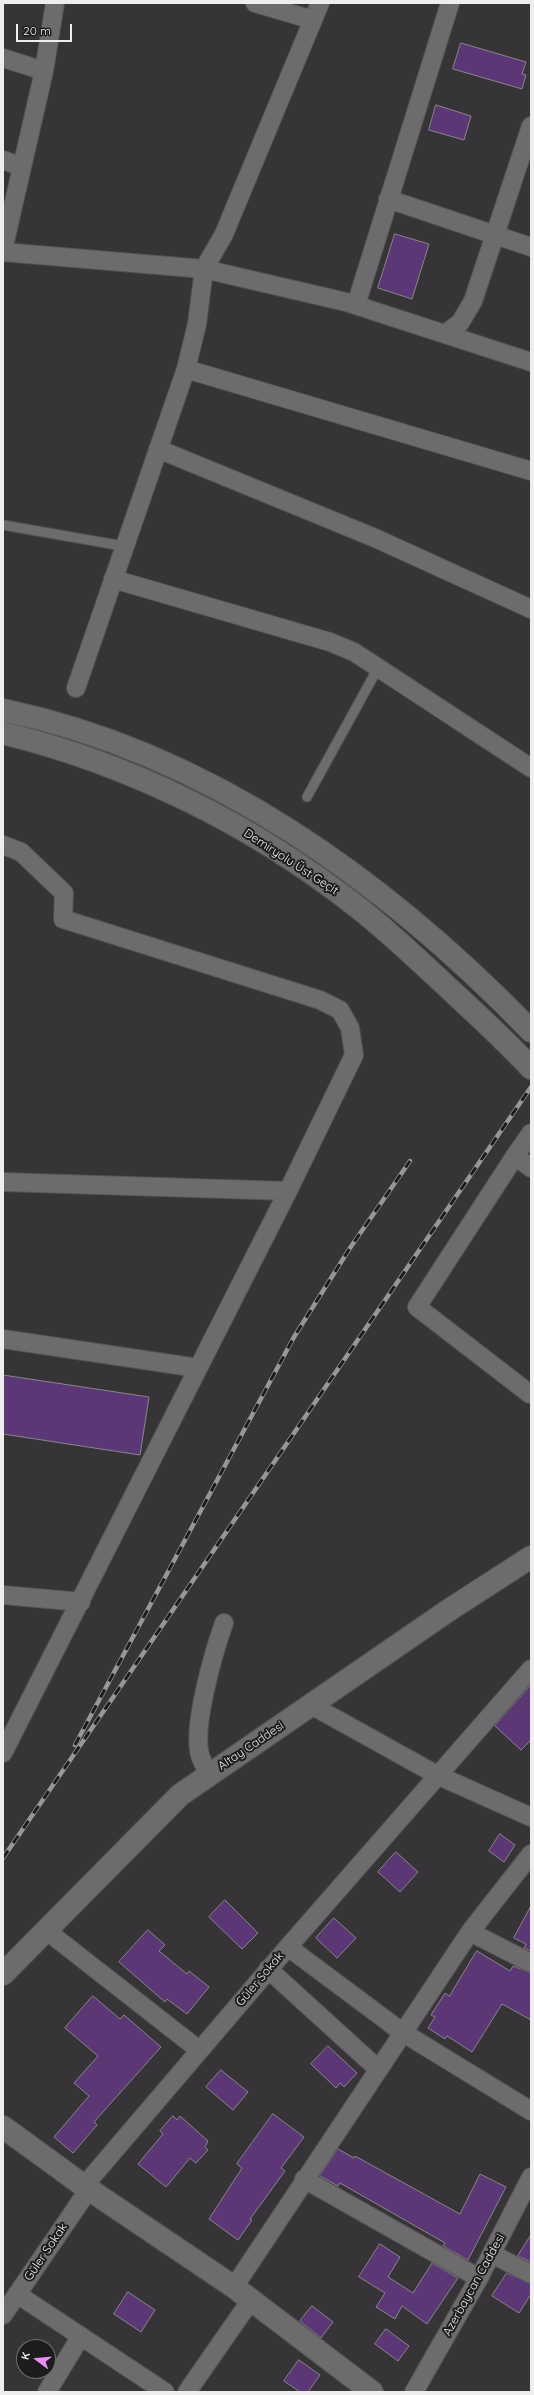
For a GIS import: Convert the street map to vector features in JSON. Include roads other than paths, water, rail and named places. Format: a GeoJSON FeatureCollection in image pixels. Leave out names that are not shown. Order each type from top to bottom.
{"type":"FeatureCollection","features":[{"type":"Feature","properties":{"kind":"main road","name":"Demiryolu Üst Geçit"},"geometry":{"type":"LineString","coordinates":[[3,710],[25,714],[141,752],[212,785],[288,829],[370,885],[436,940],[531,1031]]}},
{"type":"Feature","properties":{"kind":"main road","name":"Demiryolu Üst Geçit"},"geometry":{"type":"LineString","coordinates":[[3,733],[78,755],[168,791],[261,840],[356,906],[467,1005],[530,1068]]}},
{"type":"Feature","properties":{"kind":"main road","name":"Altay Caddesi"},"geometry":{"type":"LineString","coordinates":[[3,1974],[180,1795],[449,1610],[529,1563]]}},
{"type":"Feature","properties":{"kind":"main road"},"geometry":{"type":"LineString","coordinates":[[3,2127],[87,2187],[234,2287],[372,2392]]}},
{"type":"Feature","properties":{"kind":"street"},"geometry":{"type":"LineString","coordinates":[[55,3],[44,71],[3,251],[204,270],[356,305],[446,333],[531,362]]}},
{"type":"Feature","properties":{"kind":"street"},"geometry":{"type":"LineString","coordinates":[[255,3],[313,20]]}},
{"type":"Feature","properties":{"kind":"street"},"geometry":{"type":"LineString","coordinates":[[76,688],[123,546],[186,369],[197,324],[204,270],[224,234],[320,3]]}},
{"type":"Feature","properties":{"kind":"street"},"geometry":{"type":"LineString","coordinates":[[356,305],[450,3]]}},
{"type":"Feature","properties":{"kind":"street"},"geometry":{"type":"LineString","coordinates":[[3,58],[44,71]]}},
{"type":"Feature","properties":{"kind":"street"},"geometry":{"type":"LineString","coordinates":[[446,333],[460,323],[473,301],[531,126]]}},
{"type":"Feature","properties":{"kind":"street"},"geometry":{"type":"LineString","coordinates":[[3,160],[22,167]]}},
{"type":"Feature","properties":{"kind":"street"},"geometry":{"type":"LineString","coordinates":[[388,199],[531,247]]}},
{"type":"Feature","properties":{"kind":"street"},"geometry":{"type":"LineString","coordinates":[[186,369],[531,471]]}},
{"type":"Feature","properties":{"kind":"street"},"geometry":{"type":"LineString","coordinates":[[158,449],[375,538],[531,610]]}},
{"type":"Feature","properties":{"kind":"street"},"geometry":{"type":"LineString","coordinates":[[112,578],[330,642],[354,652],[531,768]]}},
{"type":"Feature","properties":{"kind":"street"},"geometry":{"type":"LineString","coordinates":[[3,849],[21,852],[64,893],[63,919],[320,1000],[340,1010],[350,1028],[354,1055],[288,1191],[81,1602],[3,1753]]}},
{"type":"Feature","properties":{"kind":"street"},"geometry":{"type":"LineString","coordinates":[[531,1133],[418,1307],[531,1393]]}},
{"type":"Feature","properties":{"kind":"street"},"geometry":{"type":"LineString","coordinates":[[515,1156],[531,1168]]}},
{"type":"Feature","properties":{"kind":"street"},"geometry":{"type":"LineString","coordinates":[[3,1182],[288,1191]]}},
{"type":"Feature","properties":{"kind":"street"},"geometry":{"type":"LineString","coordinates":[[3,1339],[198,1368]]}},
{"type":"Feature","properties":{"kind":"street"},"geometry":{"type":"LineString","coordinates":[[3,1595],[81,1602]]}},
{"type":"Feature","properties":{"kind":"street"},"geometry":{"type":"LineString","coordinates":[[209,1775],[200,1754],[199,1734],[203,1696],[215,1648],[224,1623]]}},
{"type":"Feature","properties":{"kind":"street","name":"Güler Sokak"},"geometry":{"type":"LineString","coordinates":[[3,2315],[87,2187],[199,2050],[437,1775],[531,1669]]}},
{"type":"Feature","properties":{"kind":"street"},"geometry":{"type":"LineString","coordinates":[[310,1705],[437,1775],[531,1817]]}},
{"type":"Feature","properties":{"kind":"street"},"geometry":{"type":"LineString","coordinates":[[234,2287],[304,2179],[470,1932],[531,1854]]}},
{"type":"Feature","properties":{"kind":"street"},"geometry":{"type":"LineString","coordinates":[[47,1931],[199,2050]]}},
{"type":"Feature","properties":{"kind":"street"},"geometry":{"type":"LineString","coordinates":[[470,1932],[531,1963]]}},
{"type":"Feature","properties":{"kind":"street"},"geometry":{"type":"LineString","coordinates":[[288,1947],[402,2032],[531,2111]]}},
{"type":"Feature","properties":{"kind":"street"},"geometry":{"type":"LineString","coordinates":[[268,1970],[378,2069]]}},
{"type":"Feature","properties":{"kind":"street","name":"Azerbaycan Caddesi"},"geometry":{"type":"LineString","coordinates":[[414,2392],[479,2278],[531,2177]]}},
{"type":"Feature","properties":{"kind":"street"},"geometry":{"type":"LineString","coordinates":[[304,2179],[479,2278]]}},
{"type":"Feature","properties":{"kind":"street"},"geometry":{"type":"LineString","coordinates":[[492,2254],[531,2274]]}},
{"type":"Feature","properties":{"kind":"street"},"geometry":{"type":"LineString","coordinates":[[17,2294],[165,2392]]}},
{"type":"Feature","properties":{"kind":"street"},"geometry":{"type":"LineString","coordinates":[[186,2392],[251,2300]]}},
{"type":"Feature","properties":{"kind":"street"},"geometry":{"type":"LineString","coordinates":[[47,2392],[81,2336]]}},
{"type":"Feature","properties":{"kind":"lane"},"geometry":{"type":"LineString","coordinates":[[3,525],[123,546]]}},
{"type":"Feature","properties":{"kind":"lane"},"geometry":{"type":"LineString","coordinates":[[307,797],[378,668]]}},
{"type":"Feature","properties":{"kind":"railway"},"geometry":{"type":"LineString","coordinates":[[3,1858],[531,1087]]}},
{"type":"Feature","properties":{"kind":"railway"},"geometry":{"type":"LineString","coordinates":[[75,1745],[294,1337],[350,1248],[410,1161]]}}]}
